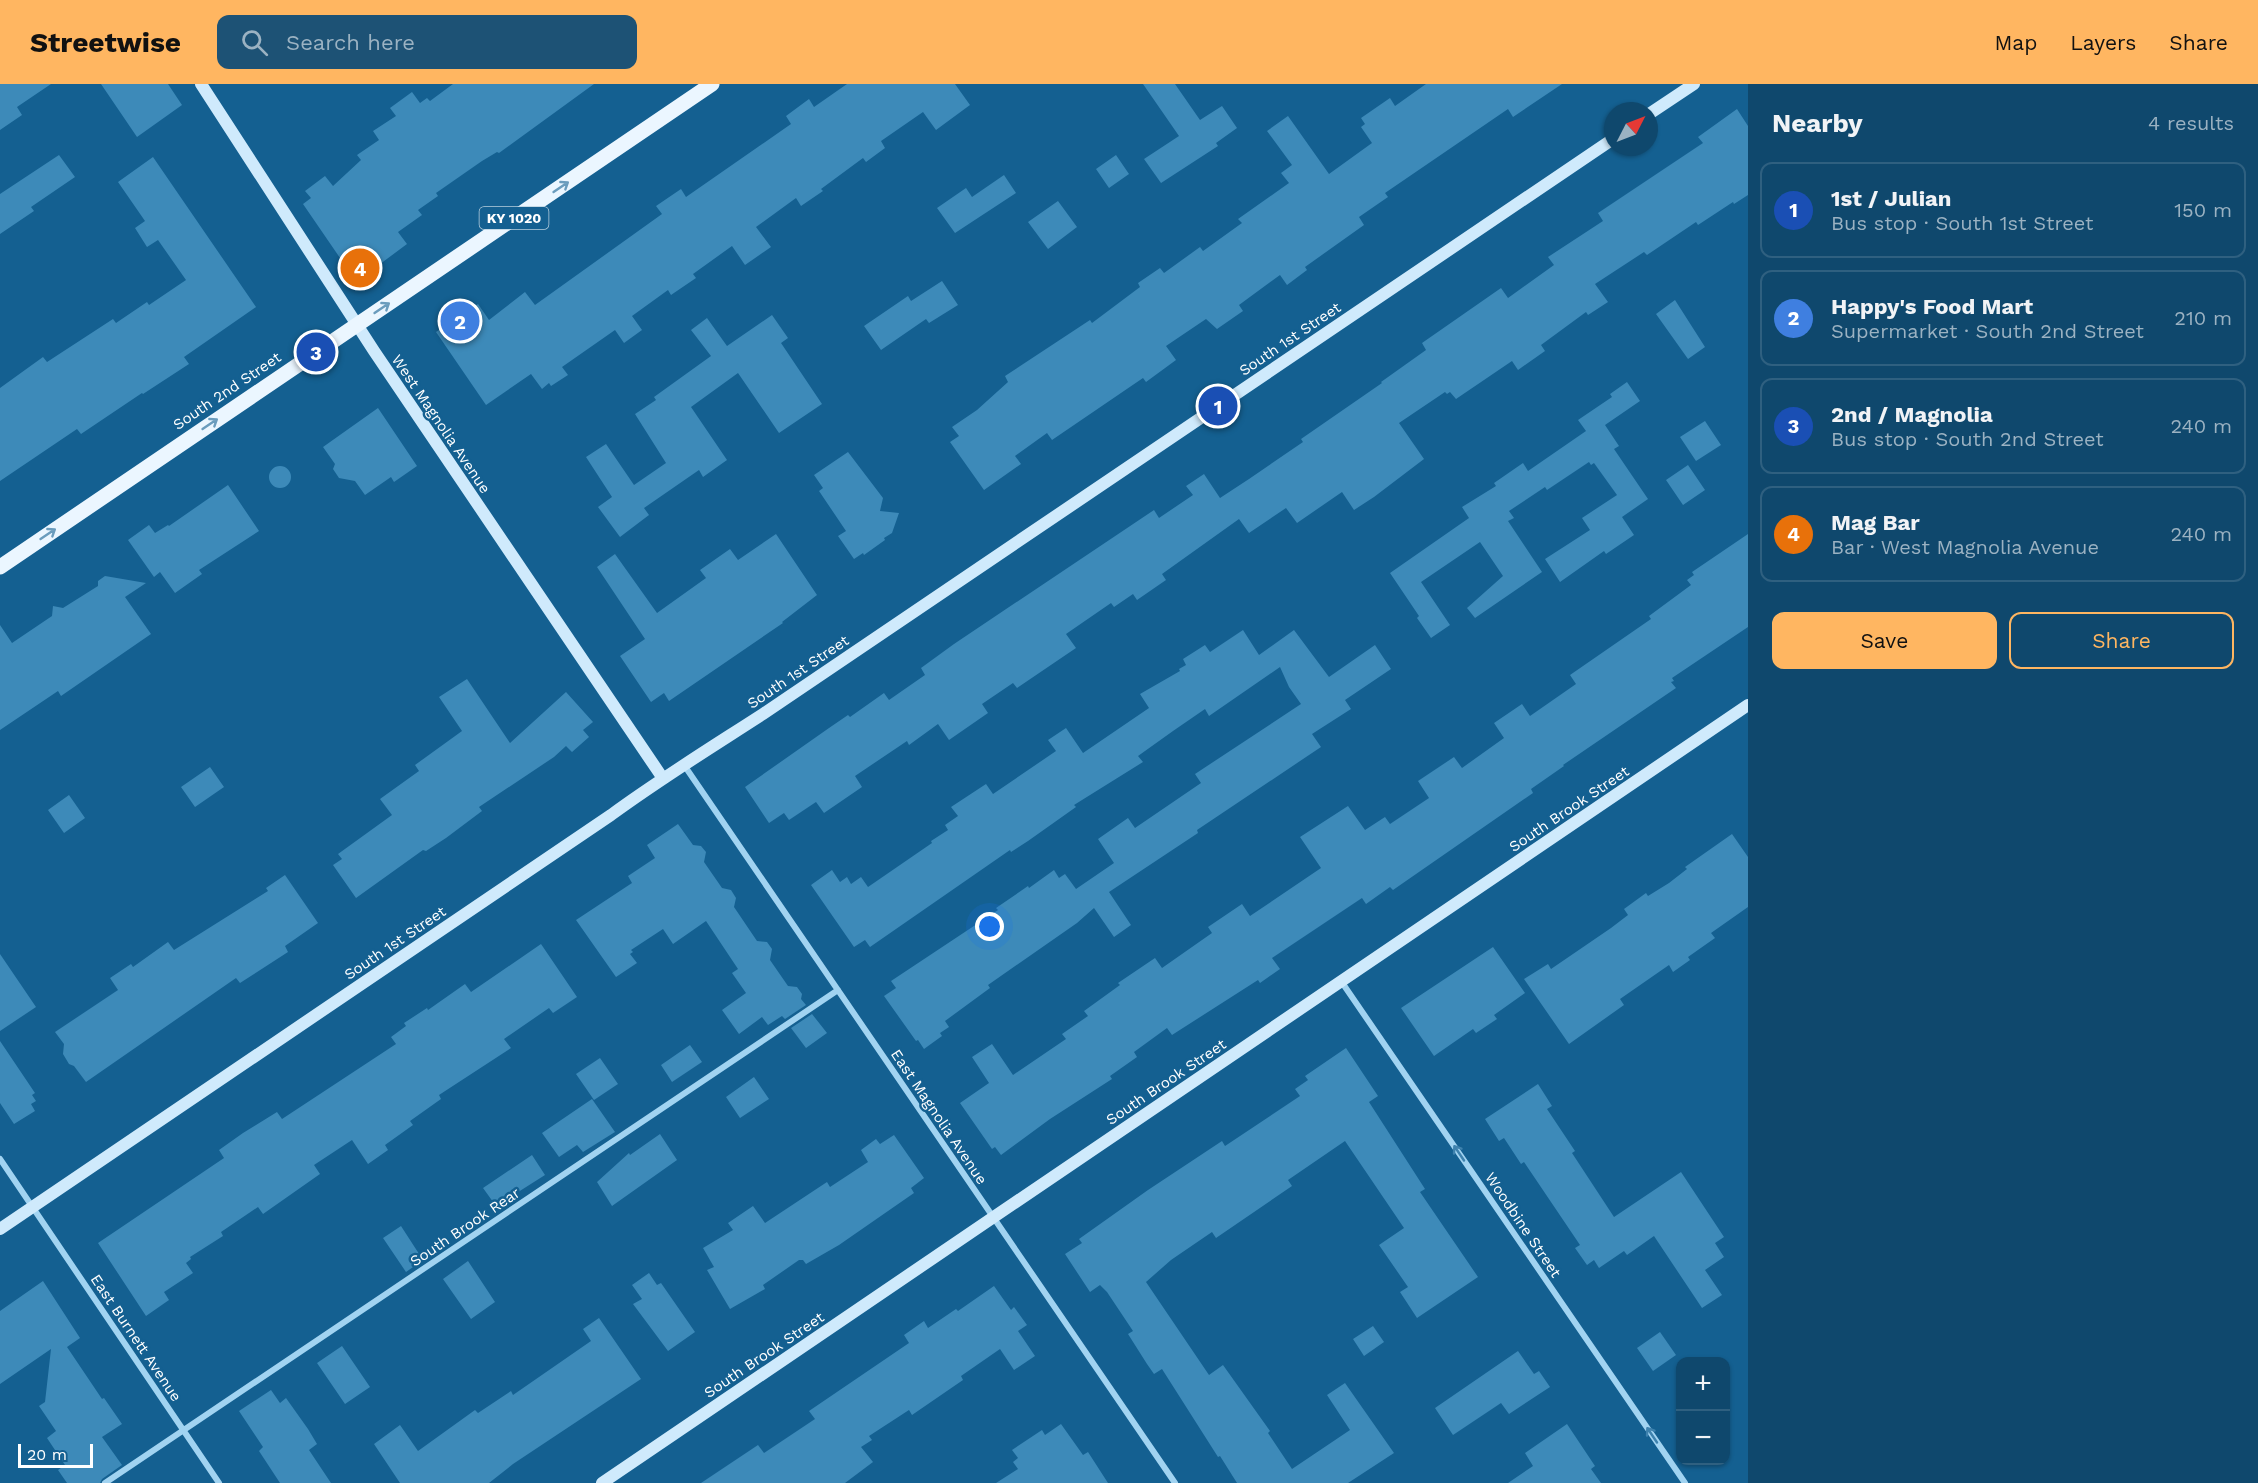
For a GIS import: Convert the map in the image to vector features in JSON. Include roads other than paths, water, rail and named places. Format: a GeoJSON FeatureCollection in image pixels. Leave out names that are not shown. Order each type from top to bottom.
{"type":"FeatureCollection","features":[{"type":"Feature","properties":{"kind":"main road","name":"South 2nd Street"},"geometry":{"type":"LineString","coordinates":[[0,567],[712,84]]}},
{"type":"Feature","properties":{"kind":"street","name":"West Magnolia Avenue"},"geometry":{"type":"LineString","coordinates":[[201,84],[505,548],[662,777]]}},
{"type":"Feature","properties":{"kind":"street"},"geometry":{"type":"LineString","coordinates":[[1658,108],[1694,84]]}},
{"type":"Feature","properties":{"kind":"street","name":"South 1st Street"},"geometry":{"type":"LineString","coordinates":[[0,1229],[611,816],[662,777],[684,765],[1604,145]]}},
{"type":"Feature","properties":{"kind":"street","name":"South Brook Street"},"geometry":{"type":"LineString","coordinates":[[602,1483],[1748,705]]}},
{"type":"Feature","properties":{"kind":"street","name":"East Magnolia Avenue"},"geometry":{"type":"LineString","coordinates":[[684,765],[1175,1483]]}},
{"type":"Feature","properties":{"kind":"street","name":"Woodbine Street"},"geometry":{"type":"LineString","coordinates":[[1341,981],[1685,1483]]}},
{"type":"Feature","properties":{"kind":"street","name":"South Brook Rear"},"geometry":{"type":"LineString","coordinates":[[105,1483],[838,990]]}},
{"type":"Feature","properties":{"kind":"street","name":"East Burnett Avenue"},"geometry":{"type":"LineString","coordinates":[[0,1159],[219,1483]]}},
{"type":"Feature","properties":{"kind":"place","name":"Mag Bar"},"geometry":{"type":"Point","coordinates":[360,268]}},
{"type":"Feature","properties":{"kind":"place","name":"Happy's Food Mart"},"geometry":{"type":"Point","coordinates":[460,321]}},
{"type":"Feature","properties":{"kind":"place","name":"2nd / Magnolia"},"geometry":{"type":"Point","coordinates":[316,352]}},
{"type":"Feature","properties":{"kind":"place","name":"1st / Julian"},"geometry":{"type":"Point","coordinates":[1218,406]}}]}
